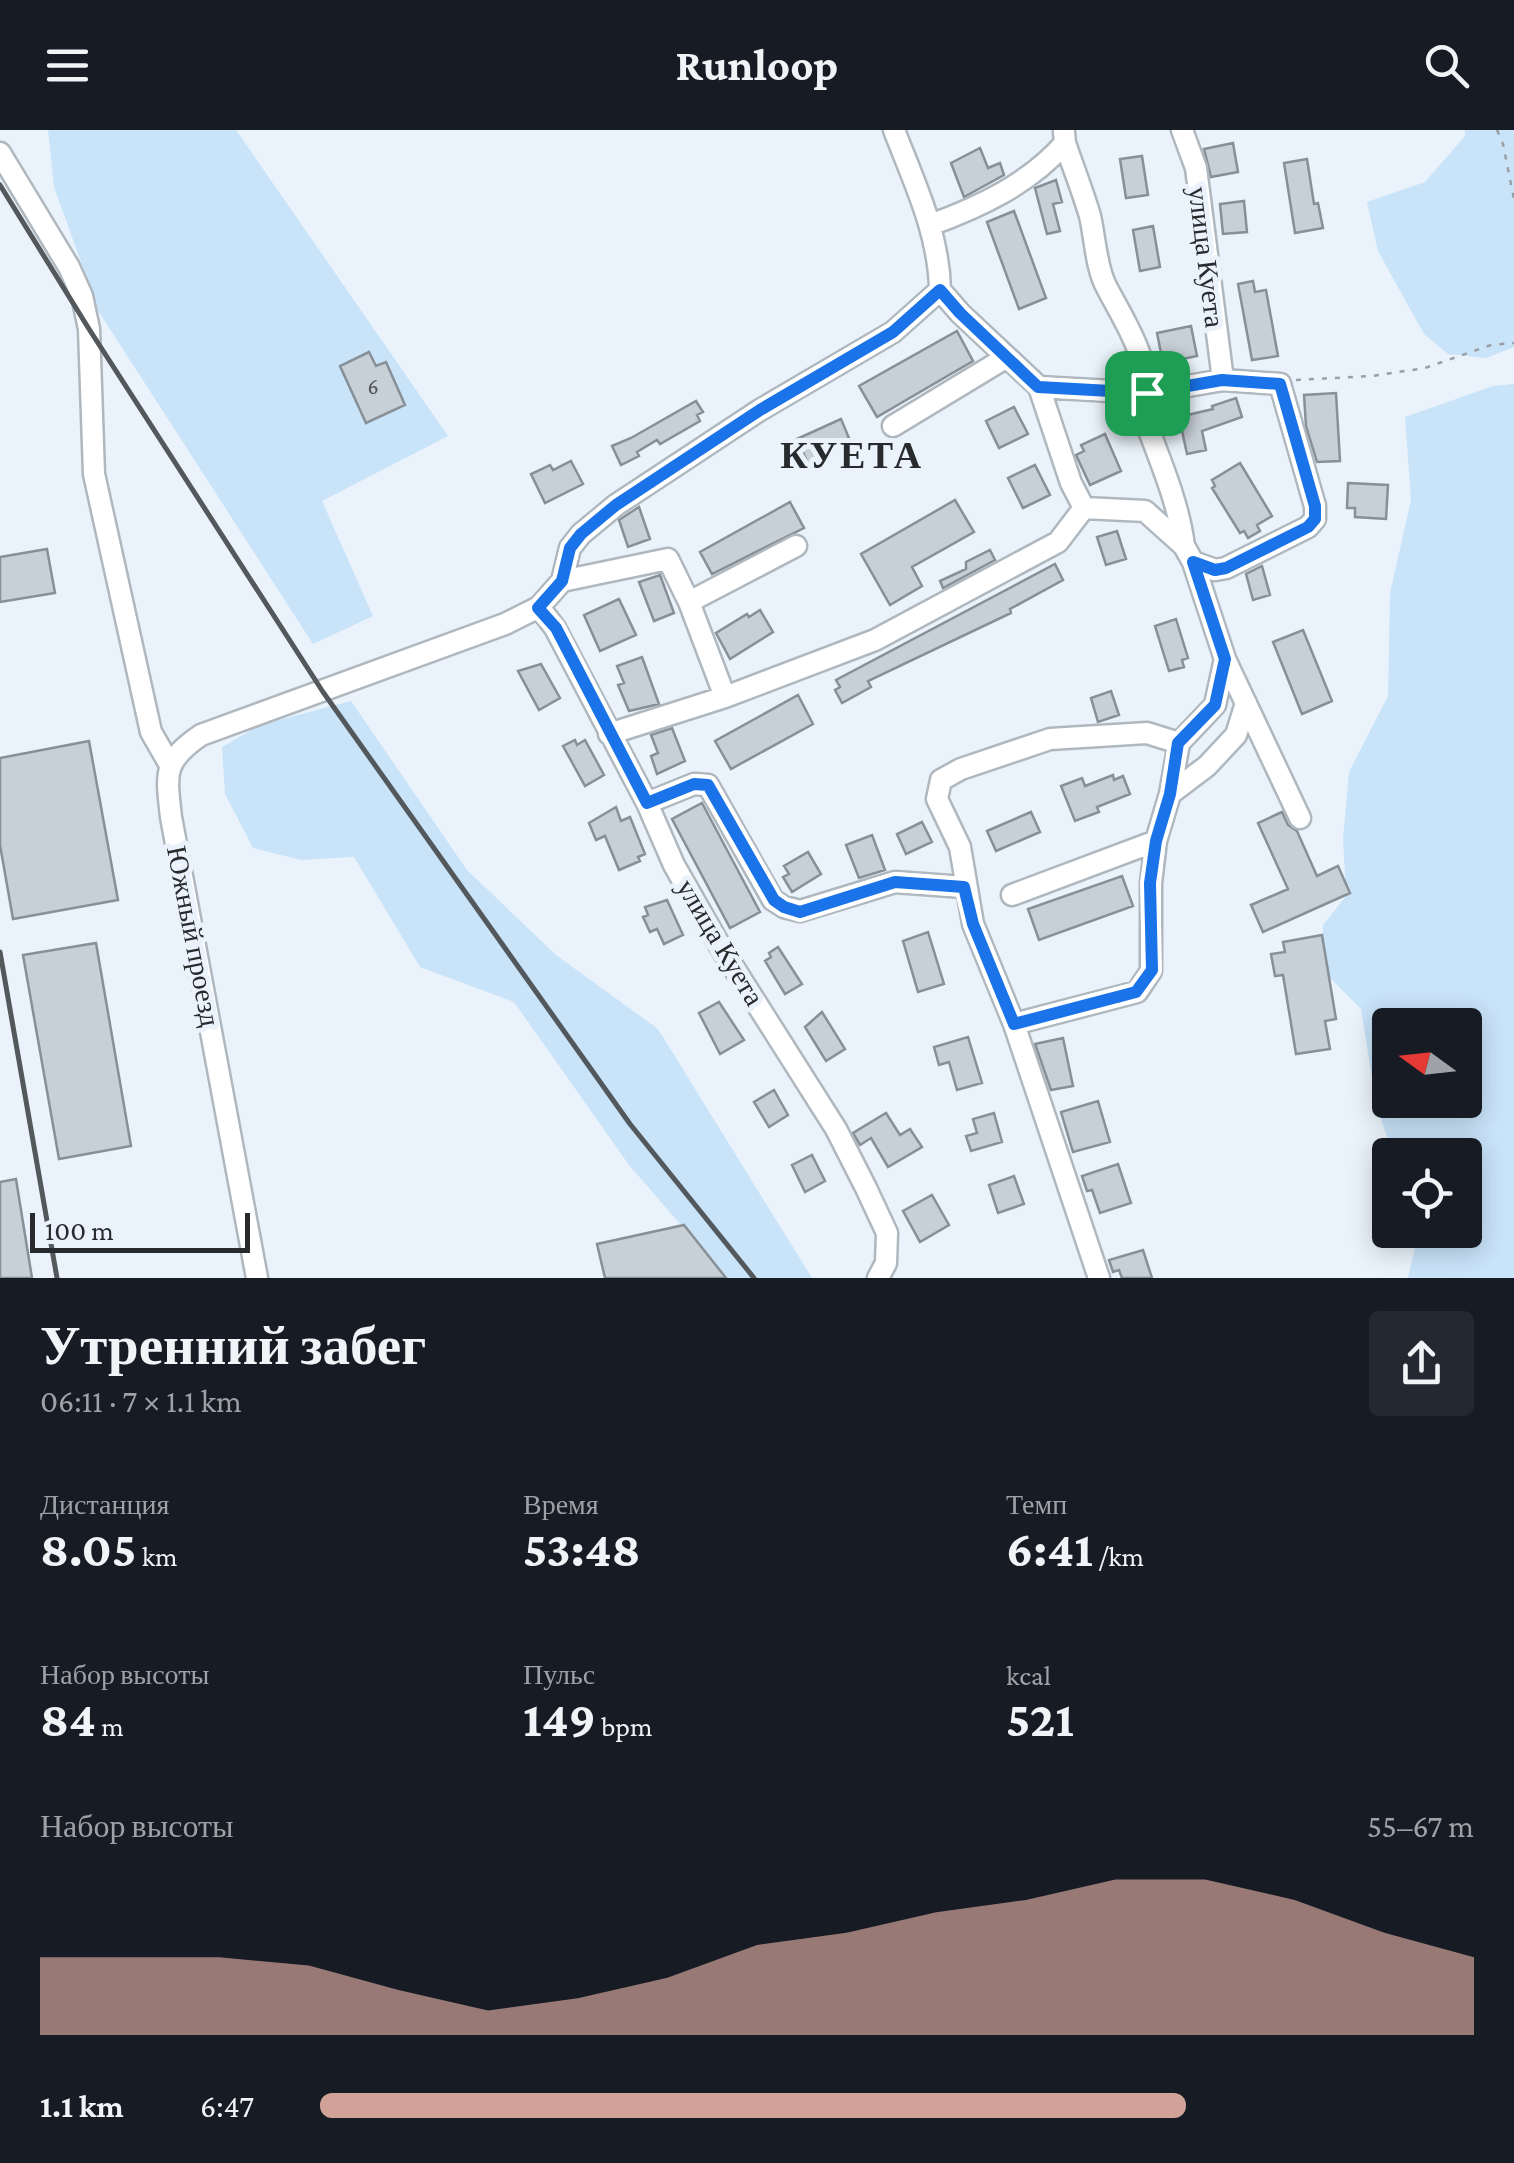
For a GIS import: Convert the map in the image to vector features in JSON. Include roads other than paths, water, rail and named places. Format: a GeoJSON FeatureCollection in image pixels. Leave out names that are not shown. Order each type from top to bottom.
{"type":"FeatureCollection","features":[{"type":"Feature","properties":{"kind":"street"},"geometry":{"type":"LineString","coordinates":[[894,130],[930,225],[940,262],[940,290],[1038,387],[1084,508]]}},
{"type":"Feature","properties":{"kind":"street","name":"улица Куета"},"geometry":{"type":"LineString","coordinates":[[1182,130],[1196,168],[1222,380]]}},
{"type":"Feature","properties":{"kind":"street"},"geometry":{"type":"LineString","coordinates":[[930,225],[964,213],[1012,188],[1048,163],[1064,136]]}},
{"type":"Feature","properties":{"kind":"street"},"geometry":{"type":"LineString","coordinates":[[1064,136],[1089,214],[1104,283],[1126,318],[1145,376],[1147,393],[1140,406],[1178,509],[1225,659],[1300,818]]}},
{"type":"Feature","properties":{"kind":"street"},"geometry":{"type":"LineString","coordinates":[[0,153],[69,267],[82,296],[88,328],[94,474],[150,732],[170,764],[179,750],[202,735],[505,624],[538,608],[562,581],[570,548],[616,505],[760,410],[893,332],[940,290]]}},
{"type":"Feature","properties":{"kind":"street"},"geometry":{"type":"LineString","coordinates":[[893,426],[1006,357]]}},
{"type":"Feature","properties":{"kind":"street"},"geometry":{"type":"LineString","coordinates":[[1038,387],[1147,393],[1222,380],[1280,384],[1315,506],[1315,519],[1308,527],[1215,570],[1189,554],[1145,511],[1084,508]]}},
{"type":"Feature","properties":{"kind":"street"},"geometry":{"type":"LineString","coordinates":[[1145,511],[1166,484]]}},
{"type":"Feature","properties":{"kind":"street"},"geometry":{"type":"LineString","coordinates":[[609,734],[725,697],[875,640],[1058,542],[1084,508]]}},
{"type":"Feature","properties":{"kind":"street"},"geometry":{"type":"LineString","coordinates":[[689,602],[796,546]]}},
{"type":"Feature","properties":{"kind":"street"},"geometry":{"type":"LineString","coordinates":[[562,581],[668,559],[725,697]]}},
{"type":"Feature","properties":{"kind":"street","name":"улица Куета"},"geometry":{"type":"LineString","coordinates":[[538,608],[556,628],[647,803],[674,865],[720,946],[808,1083],[866,1188],[888,1234],[886,1263],[878,1278]]}},
{"type":"Feature","properties":{"kind":"street"},"geometry":{"type":"LineString","coordinates":[[1014,1024],[1136,992],[1152,970],[1150,883],[1178,743],[1215,705],[1225,659]]}},
{"type":"Feature","properties":{"kind":"street"},"geometry":{"type":"LineString","coordinates":[[1170,794],[1207,766],[1236,736],[1246,703]]}},
{"type":"Feature","properties":{"kind":"street"},"geometry":{"type":"LineString","coordinates":[[1099,1278],[1014,1024],[973,924],[960,846],[937,799],[941,780],[961,768],[1050,739],[1147,733],[1178,743]]}},
{"type":"Feature","properties":{"kind":"street","name":"Южный проезд"},"geometry":{"type":"LineString","coordinates":[[170,764],[167,780],[171,816],[257,1278]]}},
{"type":"Feature","properties":{"kind":"street"},"geometry":{"type":"LineString","coordinates":[[647,803],[694,784],[708,785],[774,900],[800,912],[895,882],[964,887]]}},
{"type":"Feature","properties":{"kind":"street"},"geometry":{"type":"LineString","coordinates":[[1012,895],[1156,841]]}},
{"type":"Feature","properties":{"kind":"railway"},"geometry":{"type":"LineString","coordinates":[[0,185],[323,692],[630,1124],[754,1278]]}},
{"type":"Feature","properties":{"kind":"railway"},"geometry":{"type":"LineString","coordinates":[[0,952],[57,1278]]}},
{"type":"Feature","properties":{"kind":"district","name":"КУЕТА"},"geometry":{"type":"Point","coordinates":[852,455]}}]}
